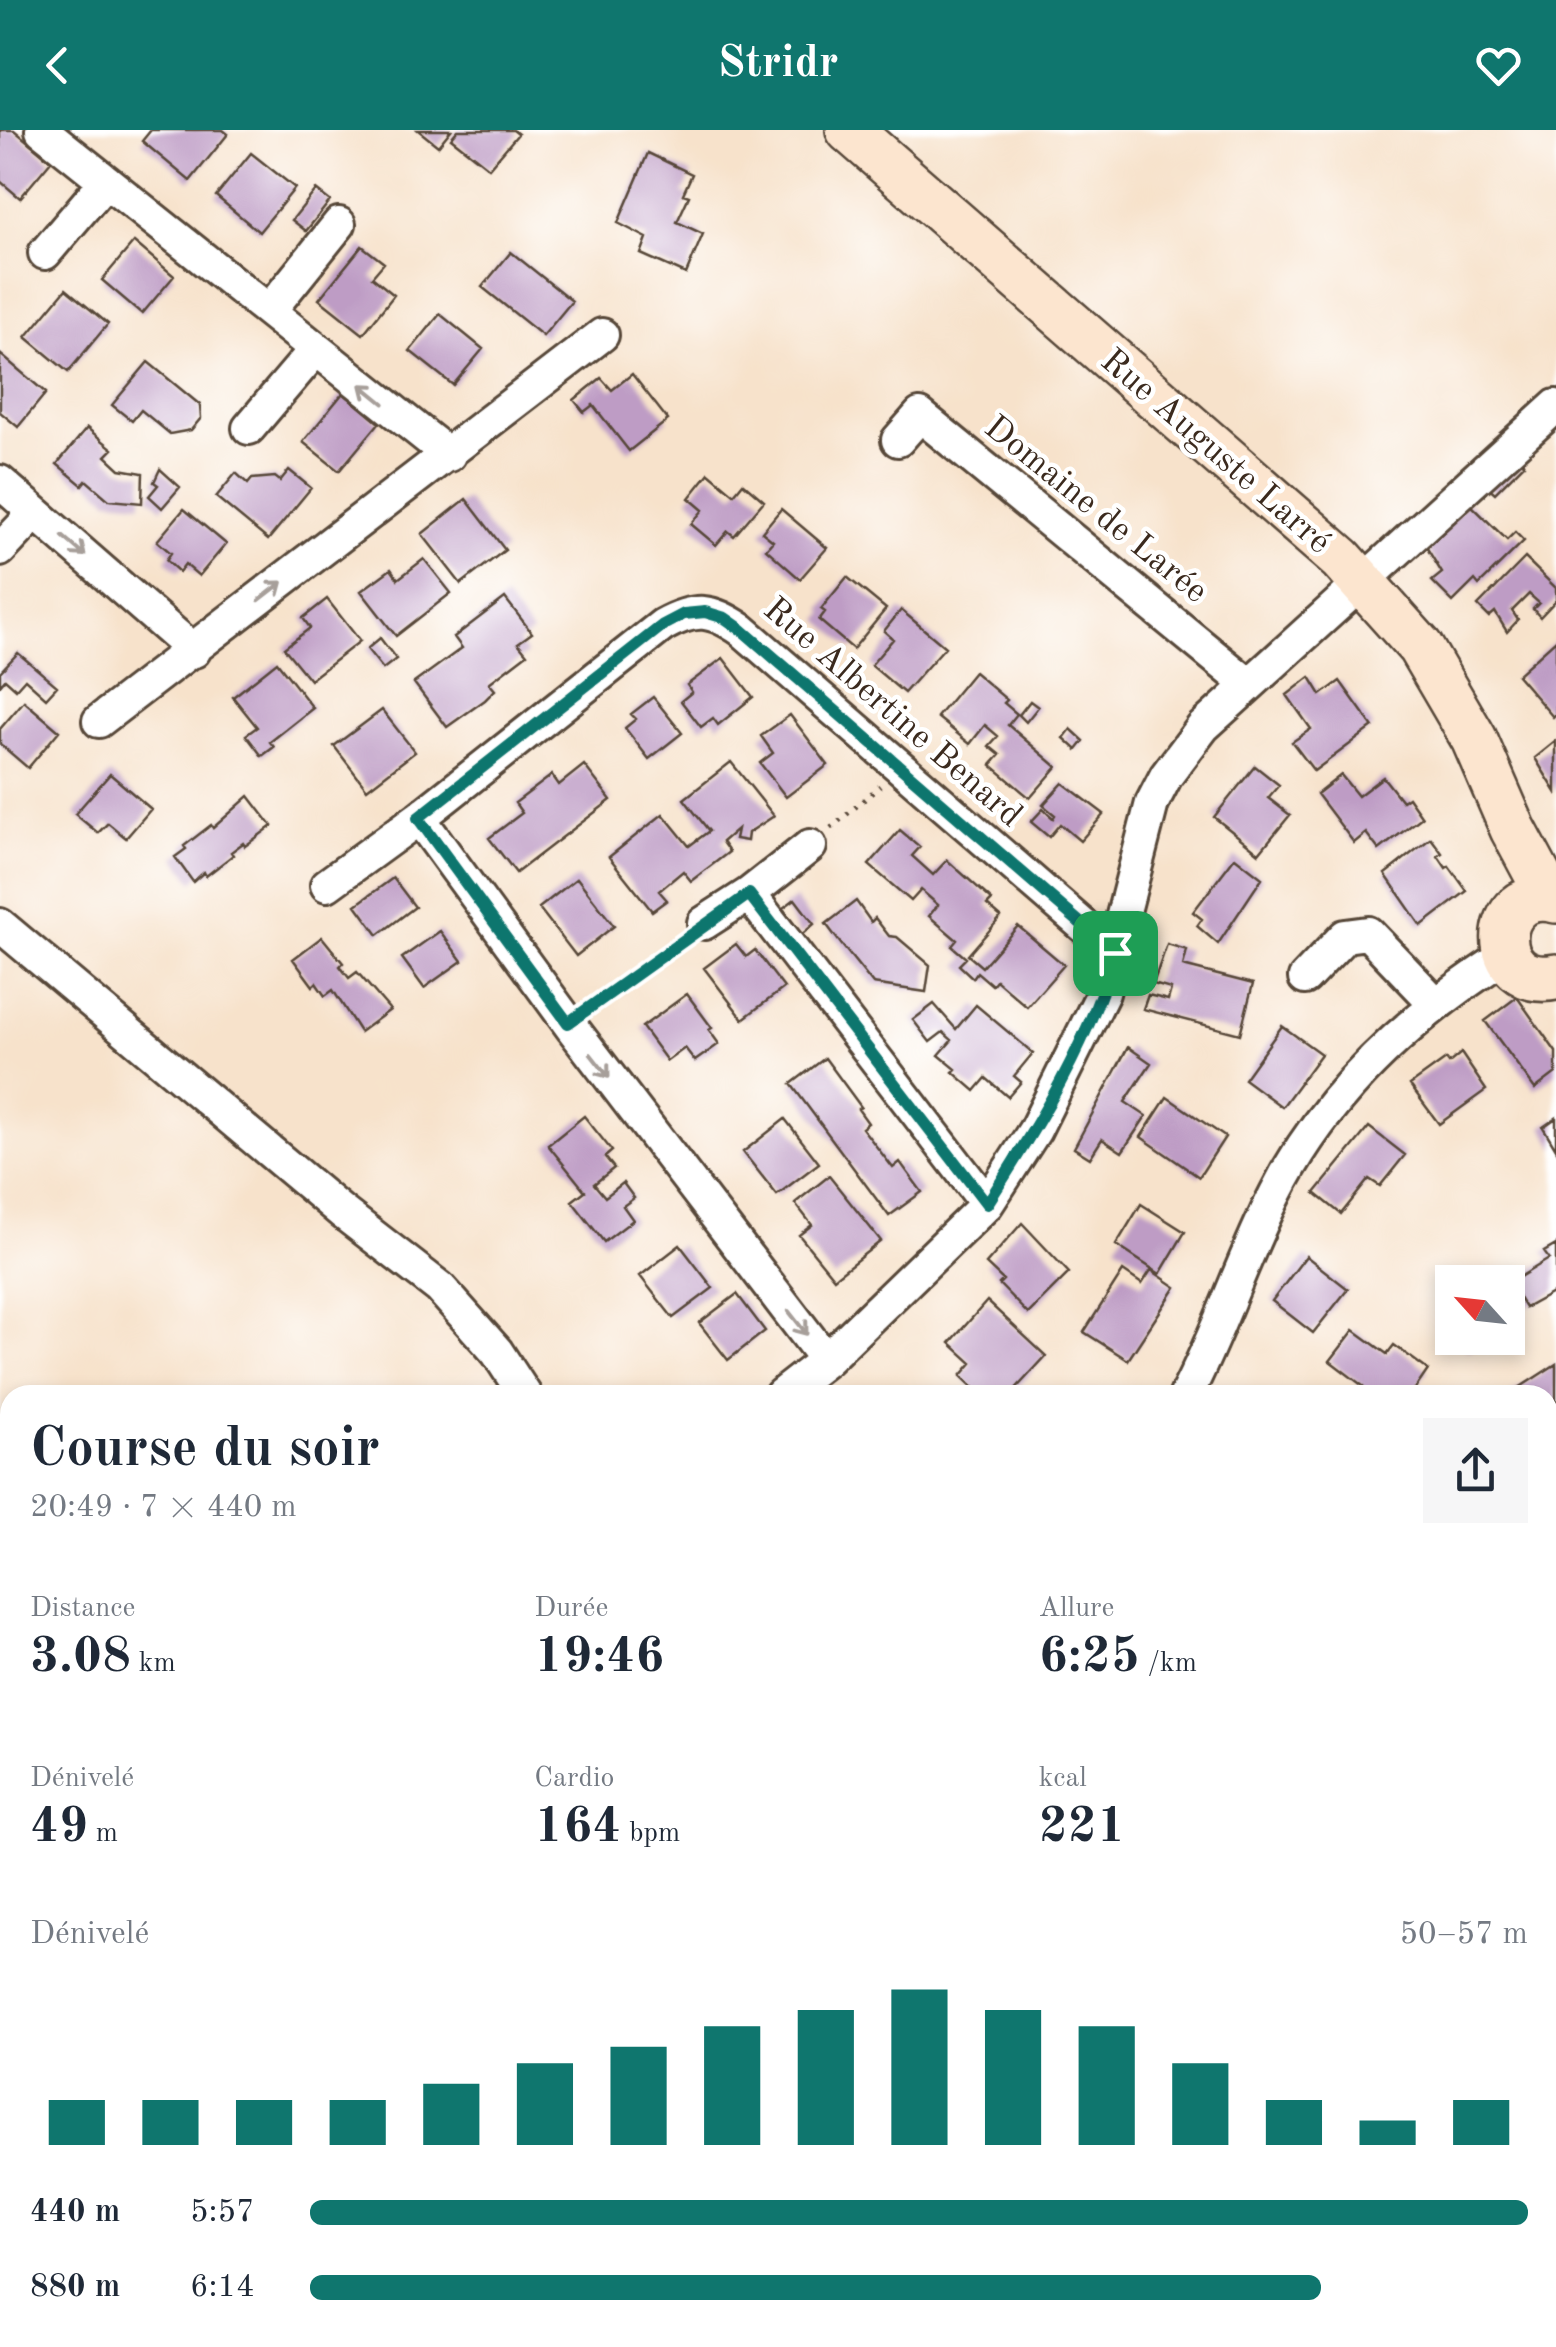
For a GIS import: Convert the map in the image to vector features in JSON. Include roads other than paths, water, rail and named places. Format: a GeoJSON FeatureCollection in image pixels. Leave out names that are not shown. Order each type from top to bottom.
{"type":"FeatureCollection","features":[{"type":"Feature","properties":{"kind":"street"},"geometry":{"type":"LineString","coordinates":[[42,130],[77,141],[106,181],[449,455]]}},
{"type":"Feature","properties":{"kind":"street","name":"Rue Auguste Larré"},"geometry":{"type":"LineString","coordinates":[[849,130],[1341,559],[1420,647],[1474,740],[1538,877]]}},
{"type":"Feature","properties":{"kind":"street"},"geometry":{"type":"LineString","coordinates":[[46,254],[106,181]]}},
{"type":"Feature","properties":{"kind":"street"},"geometry":{"type":"LineString","coordinates":[[269,311],[338,224]]}},
{"type":"Feature","properties":{"kind":"street"},"geometry":{"type":"LineString","coordinates":[[99,722],[602,335]]}},
{"type":"Feature","properties":{"kind":"street"},"geometry":{"type":"LineString","coordinates":[[249,428],[316,349]]}},
{"type":"Feature","properties":{"kind":"street"},"geometry":{"type":"LineString","coordinates":[[795,1385],[826,1360],[987,1204],[1035,1130],[1103,994],[1143,832],[1166,776],[1203,727],[1556,406]]}},
{"type":"Feature","properties":{"kind":"street","name":"Domaine de Larée"},"geometry":{"type":"LineString","coordinates":[[918,416],[1250,685]]}},
{"type":"Feature","properties":{"kind":"street"},"geometry":{"type":"LineString","coordinates":[[0,482],[194,650]]}},
{"type":"Feature","properties":{"kind":"street"},"geometry":{"type":"LineString","coordinates":[[0,550],[35,512]]}},
{"type":"Feature","properties":{"kind":"street","name":"Rue Albertine Benard"},"geometry":{"type":"LineString","coordinates":[[327,885],[663,625],[684,614],[705,612],[725,618],[742,630],[1115,953]]}},
{"type":"Feature","properties":{"kind":"street"},"geometry":{"type":"LineString","coordinates":[[418,818],[568,1023],[826,1360]]}},
{"type":"Feature","properties":{"kind":"street"},"geometry":{"type":"LineString","coordinates":[[704,924],[810,846]]}},
{"type":"Feature","properties":{"kind":"street"},"geometry":{"type":"LineString","coordinates":[[1538,877],[1505,928],[1507,955],[1532,978],[1556,978]]}},
{"type":"Feature","properties":{"kind":"street"},"geometry":{"type":"LineString","coordinates":[[749,894],[987,1204]]}},
{"type":"Feature","properties":{"kind":"street"},"geometry":{"type":"LineString","coordinates":[[0,925],[299,1177],[440,1288],[497,1352],[519,1385]]}},
{"type":"Feature","properties":{"kind":"street"},"geometry":{"type":"LineString","coordinates":[[1306,978],[1345,936],[1368,933],[1436,1004]]}},
{"type":"Feature","properties":{"kind":"street"},"geometry":{"type":"LineString","coordinates":[[1190,1385],[1277,1190],[1312,1136],[1374,1060],[1436,1004],[1507,955]]}}]}
